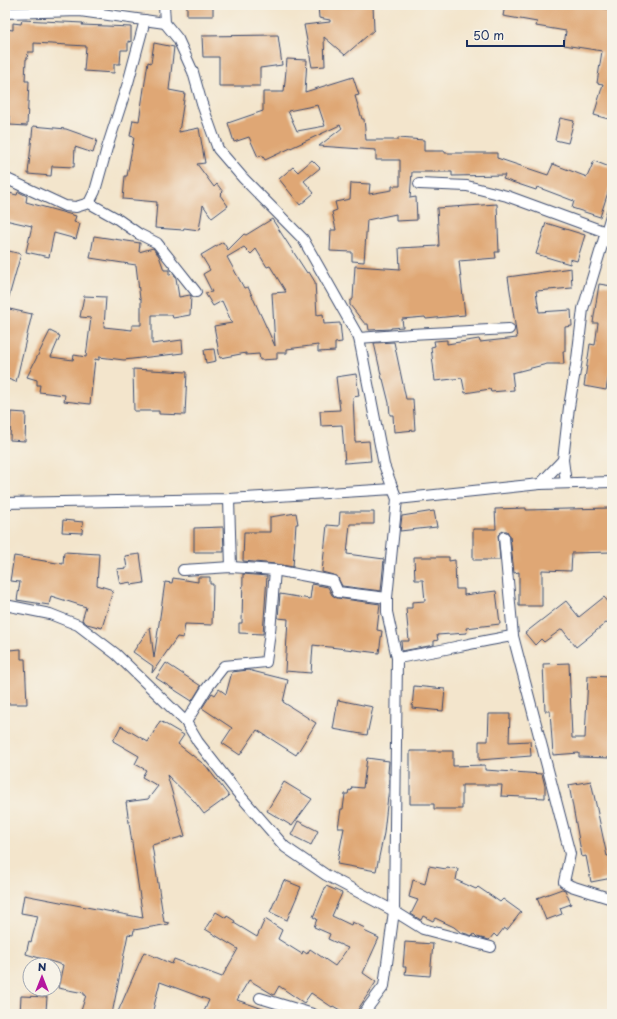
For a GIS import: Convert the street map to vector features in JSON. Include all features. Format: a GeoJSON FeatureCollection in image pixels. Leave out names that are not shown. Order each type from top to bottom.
{"type":"FeatureCollection","features":[{"type":"Feature","properties":{"kind":"street"},"geometry":{"type":"LineString","coordinates":[[164,5],[165,23],[178,39],[193,72],[202,104],[218,149],[243,178],[303,239],[359,338],[384,465],[397,499],[387,598],[387,612],[397,658],[394,911],[384,986],[363,1014]]}},
{"type":"Feature","properties":{"kind":"street"},"geometry":{"type":"LineString","coordinates":[[5,13],[80,11],[165,23]]}},
{"type":"Feature","properties":{"kind":"street"},"geometry":{"type":"LineString","coordinates":[[5,178],[65,206],[76,207],[89,202],[95,190],[128,83],[144,20]]}},
{"type":"Feature","properties":{"kind":"street"},"geometry":{"type":"LineString","coordinates":[[419,184],[466,186],[507,196],[609,233]]}},
{"type":"Feature","properties":{"kind":"street"},"geometry":{"type":"LineString","coordinates":[[89,202],[139,234],[157,243],[196,292]]}},
{"type":"Feature","properties":{"kind":"street"},"geometry":{"type":"LineString","coordinates":[[566,483],[563,460],[583,309],[609,233],[612,212]]}},
{"type":"Feature","properties":{"kind":"street"},"geometry":{"type":"LineString","coordinates":[[359,338],[509,329]]}},
{"type":"Feature","properties":{"kind":"street"},"geometry":{"type":"LineString","coordinates":[[540,484],[563,460]]}},
{"type":"Feature","properties":{"kind":"street"},"geometry":{"type":"LineString","coordinates":[[397,499],[540,484],[612,482]]}},
{"type":"Feature","properties":{"kind":"street"},"geometry":{"type":"LineString","coordinates":[[5,503],[229,499],[392,489]]}},
{"type":"Feature","properties":{"kind":"street"},"geometry":{"type":"LineString","coordinates":[[229,499],[230,567]]}},
{"type":"Feature","properties":{"kind":"street"},"geometry":{"type":"LineString","coordinates":[[504,537],[514,636],[570,854],[564,882],[571,886],[612,899]]}},
{"type":"Feature","properties":{"kind":"street"},"geometry":{"type":"LineString","coordinates":[[183,570],[230,567],[275,570],[333,581],[338,592],[387,598]]}},
{"type":"Feature","properties":{"kind":"street"},"geometry":{"type":"LineString","coordinates":[[186,722],[207,688],[224,666],[266,662],[275,570]]}},
{"type":"Feature","properties":{"kind":"street"},"geometry":{"type":"LineString","coordinates":[[5,605],[50,614],[78,625],[116,654],[186,722],[198,742],[237,792],[286,847],[326,875],[394,911],[423,929],[491,947]]}},
{"type":"Feature","properties":{"kind":"street"},"geometry":{"type":"LineString","coordinates":[[397,658],[432,652],[478,641],[514,636]]}},
{"type":"Feature","properties":{"kind":"street"},"geometry":{"type":"LineString","coordinates":[[260,998],[312,1014]]}},
{"type":"Feature","properties":{"kind":"building"},"geometry":{"type":"Polygon","coordinates":[[[187,5],[213,5],[213,16],[187,16],[187,5]]]}},
{"type":"Feature","properties":{"kind":"building"},"geometry":{"type":"Polygon","coordinates":[[[318,5],[373,5],[374,30],[345,55],[324,37],[325,66],[312,67],[304,25],[330,22],[330,20],[319,18],[318,5]]]}},
{"type":"Feature","properties":{"kind":"building"},"geometry":{"type":"Polygon","coordinates":[[[505,5],[584,5],[612,10],[612,120],[594,115],[603,84],[597,83],[602,51],[564,45],[566,31],[536,26],[537,22],[503,16],[505,5]]]}},
{"type":"Feature","properties":{"kind":"building"},"geometry":{"type":"Polygon","coordinates":[[[22,20],[131,27],[131,42],[128,41],[128,50],[121,50],[120,64],[114,64],[114,73],[84,71],[86,46],[34,43],[34,52],[28,52],[26,59],[25,81],[29,81],[27,126],[10,125],[10,117],[5,116],[5,29],[13,30],[13,23],[21,24],[22,20]]]}},
{"type":"Feature","properties":{"kind":"building"},"geometry":{"type":"Polygon","coordinates":[[[278,35],[282,65],[260,68],[260,86],[219,86],[219,57],[203,57],[202,36],[278,35]]]}},
{"type":"Feature","properties":{"kind":"building"},"geometry":{"type":"Polygon","coordinates":[[[154,43],[174,47],[169,90],[185,93],[179,132],[199,128],[205,163],[197,164],[214,187],[217,184],[223,192],[220,195],[228,206],[212,218],[203,205],[199,230],[184,228],[183,230],[155,228],[157,202],[123,199],[125,176],[127,176],[134,137],[130,136],[133,120],[139,121],[148,62],[151,63],[154,43]]]}},
{"type":"Feature","properties":{"kind":"building"},"geometry":{"type":"Polygon","coordinates":[[[287,59],[307,60],[305,92],[353,77],[359,95],[355,96],[362,119],[364,119],[366,140],[398,140],[398,138],[424,140],[424,151],[445,151],[445,153],[497,153],[497,158],[548,175],[553,164],[587,177],[594,161],[612,168],[612,180],[600,217],[572,208],[574,201],[537,187],[536,190],[503,179],[505,175],[452,176],[452,172],[412,172],[410,198],[416,197],[417,220],[396,221],[396,214],[367,220],[364,262],[352,261],[352,252],[330,251],[331,230],[336,230],[332,212],[337,210],[335,202],[350,199],[351,183],[370,184],[369,194],[392,190],[392,186],[400,186],[400,160],[376,160],[376,150],[319,146],[342,128],[340,125],[265,160],[262,155],[258,157],[249,137],[234,142],[228,123],[263,111],[263,92],[284,92],[287,59]],[[318,105],[288,111],[297,131],[325,126],[318,105]]]}},
{"type":"Feature","properties":{"kind":"building"},"geometry":{"type":"Polygon","coordinates":[[[560,118],[574,121],[568,143],[555,140],[560,118]]]}},
{"type":"Feature","properties":{"kind":"building"},"geometry":{"type":"Polygon","coordinates":[[[33,126],[66,129],[97,140],[93,153],[75,147],[74,167],[52,166],[51,176],[28,174],[33,126]]]}},
{"type":"Feature","properties":{"kind":"building"},"geometry":{"type":"Polygon","coordinates":[[[312,160],[320,168],[304,181],[314,193],[300,205],[279,179],[293,167],[298,172],[312,160]]]}},
{"type":"Feature","properties":{"kind":"building"},"geometry":{"type":"Polygon","coordinates":[[[5,192],[17,195],[19,192],[27,196],[26,202],[76,216],[74,222],[80,224],[76,239],[54,233],[49,257],[26,252],[32,226],[5,220],[5,192]]]}},
{"type":"Feature","properties":{"kind":"building"},"geometry":{"type":"Polygon","coordinates":[[[497,204],[499,252],[495,252],[496,258],[459,261],[465,315],[426,319],[425,317],[402,319],[403,327],[369,330],[368,324],[365,324],[350,305],[350,301],[353,299],[355,266],[400,269],[399,248],[439,246],[437,208],[497,204]]]}},
{"type":"Feature","properties":{"kind":"building"},"geometry":{"type":"Polygon","coordinates":[[[272,219],[307,273],[309,272],[315,282],[317,315],[323,314],[324,324],[340,323],[342,342],[335,343],[335,351],[318,352],[318,345],[287,349],[287,353],[277,353],[277,359],[260,360],[259,354],[246,355],[246,353],[220,358],[214,326],[232,323],[222,301],[213,306],[205,293],[212,292],[203,274],[210,270],[201,255],[223,242],[228,250],[244,234],[246,235],[272,219]],[[244,247],[227,257],[244,288],[248,287],[275,346],[272,293],[286,292],[270,266],[267,267],[256,249],[251,254],[244,247]]]}},
{"type":"Feature","properties":{"kind":"building"},"geometry":{"type":"Polygon","coordinates":[[[546,223],[585,235],[577,261],[570,259],[570,264],[536,254],[546,223]]]}},
{"type":"Feature","properties":{"kind":"building"},"geometry":{"type":"Polygon","coordinates":[[[94,236],[140,243],[139,252],[153,248],[159,256],[164,270],[169,270],[169,275],[174,274],[179,297],[191,296],[190,315],[173,318],[172,315],[152,315],[152,344],[182,340],[183,353],[124,360],[99,357],[99,360],[95,359],[90,404],[64,401],[65,395],[39,392],[40,385],[37,385],[37,380],[27,377],[50,331],[60,336],[51,357],[73,360],[74,355],[86,357],[91,318],[80,317],[84,296],[106,297],[104,327],[132,330],[132,325],[141,325],[141,298],[140,299],[136,265],[90,258],[94,236]]]}},
{"type":"Feature","properties":{"kind":"building"},"geometry":{"type":"Polygon","coordinates":[[[5,250],[21,254],[8,300],[5,299],[5,250]]]}},
{"type":"Feature","properties":{"kind":"building"},"geometry":{"type":"Polygon","coordinates":[[[571,268],[572,288],[536,291],[539,312],[571,310],[572,326],[565,327],[565,351],[563,351],[564,364],[547,364],[512,373],[514,390],[491,392],[490,389],[465,393],[462,378],[435,381],[431,347],[435,346],[434,341],[447,340],[447,344],[479,339],[480,342],[517,338],[508,277],[571,268]]]}},
{"type":"Feature","properties":{"kind":"building"},"geometry":{"type":"Polygon","coordinates":[[[599,284],[612,286],[612,358],[606,390],[584,386],[590,344],[595,345],[598,323],[593,323],[599,284]]]}},
{"type":"Feature","properties":{"kind":"building"},"geometry":{"type":"Polygon","coordinates":[[[5,308],[32,314],[16,382],[5,378],[5,308]]]}},
{"type":"Feature","properties":{"kind":"building"},"geometry":{"type":"Polygon","coordinates":[[[394,342],[406,399],[413,399],[415,430],[394,432],[393,415],[390,415],[389,403],[374,343],[394,342]]]}},
{"type":"Feature","properties":{"kind":"building"},"geometry":{"type":"Polygon","coordinates":[[[214,349],[216,361],[206,363],[204,350],[214,349]]]}},
{"type":"Feature","properties":{"kind":"building"},"geometry":{"type":"Polygon","coordinates":[[[133,369],[187,372],[185,415],[159,414],[159,411],[134,411],[133,369]]]}},
{"type":"Feature","properties":{"kind":"building"},"geometry":{"type":"Polygon","coordinates":[[[356,374],[359,396],[353,397],[355,442],[369,441],[371,461],[345,463],[342,425],[321,426],[320,411],[340,410],[336,377],[356,374]]]}},
{"type":"Feature","properties":{"kind":"building"},"geometry":{"type":"Polygon","coordinates":[[[11,412],[26,413],[25,441],[10,440],[11,412]]]}},
{"type":"Feature","properties":{"kind":"building"},"geometry":{"type":"Polygon","coordinates":[[[526,508],[526,510],[610,508],[612,552],[572,553],[571,571],[542,570],[542,606],[519,606],[519,572],[514,573],[510,536],[507,531],[503,531],[498,535],[500,560],[473,560],[473,529],[496,529],[495,509],[526,508]]]}},
{"type":"Feature","properties":{"kind":"building"},"geometry":{"type":"Polygon","coordinates":[[[434,511],[437,527],[400,531],[402,516],[434,511]]]}},
{"type":"Feature","properties":{"kind":"building"},"geometry":{"type":"Polygon","coordinates":[[[340,512],[374,512],[374,524],[350,524],[347,554],[384,559],[381,591],[342,586],[337,576],[322,572],[327,525],[339,526],[340,512]]]}},
{"type":"Feature","properties":{"kind":"building"},"geometry":{"type":"Polygon","coordinates":[[[296,513],[298,524],[296,524],[293,567],[243,561],[244,532],[270,532],[270,517],[296,513]]]}},
{"type":"Feature","properties":{"kind":"building"},"geometry":{"type":"Polygon","coordinates":[[[63,520],[83,522],[82,533],[62,532],[63,520]]]}},
{"type":"Feature","properties":{"kind":"building"},"geometry":{"type":"Polygon","coordinates":[[[223,527],[224,552],[194,552],[194,528],[223,527]]]}},
{"type":"Feature","properties":{"kind":"building"},"geometry":{"type":"Polygon","coordinates":[[[64,552],[99,554],[97,585],[113,590],[102,628],[87,624],[82,620],[86,607],[51,596],[49,605],[17,600],[20,582],[10,581],[14,556],[63,564],[64,552]]]}},
{"type":"Feature","properties":{"kind":"building"},"geometry":{"type":"Polygon","coordinates":[[[140,554],[144,583],[131,585],[131,582],[120,584],[117,569],[127,568],[125,556],[140,554]]]}},
{"type":"Feature","properties":{"kind":"building"},"geometry":{"type":"Polygon","coordinates":[[[414,557],[449,557],[449,561],[455,560],[456,589],[464,589],[464,595],[496,591],[500,624],[466,628],[467,633],[437,635],[438,640],[434,641],[434,645],[402,651],[401,641],[409,641],[406,608],[412,608],[412,602],[425,601],[423,580],[415,580],[414,557]]]}},
{"type":"Feature","properties":{"kind":"building"},"geometry":{"type":"Polygon","coordinates":[[[243,574],[267,576],[263,634],[239,633],[239,623],[242,623],[243,574]]]}},
{"type":"Feature","properties":{"kind":"building"},"geometry":{"type":"Polygon","coordinates":[[[198,577],[210,577],[210,584],[213,584],[212,625],[185,624],[183,638],[177,637],[152,673],[153,666],[133,652],[150,627],[154,658],[165,582],[172,583],[173,578],[198,582],[198,577]]]}},
{"type":"Feature","properties":{"kind":"building"},"geometry":{"type":"Polygon","coordinates":[[[312,584],[328,587],[332,595],[337,598],[380,604],[377,630],[382,631],[379,653],[313,645],[311,673],[285,671],[288,619],[278,618],[280,594],[310,599],[312,584]]]}},
{"type":"Feature","properties":{"kind":"building"},"geometry":{"type":"Polygon","coordinates":[[[604,597],[612,606],[612,618],[576,647],[562,629],[544,642],[541,639],[535,645],[525,633],[566,601],[579,617],[604,597]]]}},
{"type":"Feature","properties":{"kind":"building"},"geometry":{"type":"Polygon","coordinates":[[[21,649],[21,659],[25,659],[27,704],[5,704],[5,654],[9,654],[9,650],[21,649]]]}},
{"type":"Feature","properties":{"kind":"building"},"geometry":{"type":"Polygon","coordinates":[[[166,663],[201,686],[192,701],[156,678],[166,663]]]}},
{"type":"Feature","properties":{"kind":"building"},"geometry":{"type":"Polygon","coordinates":[[[569,663],[572,738],[585,738],[588,676],[612,677],[611,758],[579,757],[579,753],[553,755],[550,711],[545,711],[543,664],[569,663]]]}},
{"type":"Feature","properties":{"kind":"building"},"geometry":{"type":"Polygon","coordinates":[[[248,670],[288,680],[283,702],[316,723],[296,755],[257,730],[240,755],[222,743],[232,728],[202,708],[212,693],[215,695],[219,689],[226,694],[232,672],[248,670]]]}},
{"type":"Feature","properties":{"kind":"building"},"geometry":{"type":"Polygon","coordinates":[[[414,686],[445,689],[443,711],[412,708],[414,686]]]}},
{"type":"Feature","properties":{"kind":"building"},"geometry":{"type":"Polygon","coordinates":[[[338,700],[373,707],[367,735],[333,729],[338,700]]]}},
{"type":"Feature","properties":{"kind":"building"},"geometry":{"type":"Polygon","coordinates":[[[489,714],[510,714],[509,742],[530,741],[531,756],[479,760],[479,741],[488,741],[489,714]]]}},
{"type":"Feature","properties":{"kind":"building"},"geometry":{"type":"Polygon","coordinates":[[[160,721],[184,735],[178,744],[206,766],[229,796],[204,814],[194,801],[167,775],[185,836],[152,845],[164,922],[169,924],[134,930],[133,935],[128,934],[112,1014],[80,1014],[86,995],[84,995],[84,993],[62,989],[62,957],[36,957],[26,954],[38,916],[21,913],[24,895],[143,918],[126,802],[148,799],[158,786],[142,777],[146,770],[135,764],[139,756],[113,741],[121,726],[148,742],[160,721]]]}},
{"type":"Feature","properties":{"kind":"building"},"geometry":{"type":"Polygon","coordinates":[[[410,751],[453,751],[453,766],[485,765],[485,770],[542,774],[545,786],[545,798],[501,796],[502,785],[462,785],[462,809],[434,809],[434,804],[410,804],[410,751]]]}},
{"type":"Feature","properties":{"kind":"building"},"geometry":{"type":"Polygon","coordinates":[[[367,758],[389,761],[389,787],[384,833],[376,871],[337,864],[344,828],[338,828],[345,794],[348,794],[349,790],[351,791],[352,787],[363,788],[367,758]]]}},
{"type":"Feature","properties":{"kind":"building"},"geometry":{"type":"Polygon","coordinates":[[[591,781],[607,856],[612,855],[612,878],[591,882],[586,856],[582,857],[569,785],[591,781]]]}},
{"type":"Feature","properties":{"kind":"building"},"geometry":{"type":"Polygon","coordinates":[[[284,782],[312,799],[292,826],[267,811],[284,782]]]}},
{"type":"Feature","properties":{"kind":"building"},"geometry":{"type":"Polygon","coordinates":[[[298,821],[318,831],[311,845],[291,835],[298,821]]]}},
{"type":"Feature","properties":{"kind":"building"},"geometry":{"type":"Polygon","coordinates":[[[429,866],[446,869],[447,867],[458,869],[456,880],[476,889],[478,887],[500,902],[503,899],[521,912],[507,930],[504,928],[497,937],[494,934],[489,940],[477,937],[474,934],[473,936],[460,932],[454,927],[435,918],[433,921],[423,916],[421,920],[419,919],[411,914],[418,900],[409,897],[413,880],[425,884],[429,866]]]}},
{"type":"Feature","properties":{"kind":"building"},"geometry":{"type":"Polygon","coordinates":[[[284,880],[301,887],[287,920],[270,912],[284,880]]]}},
{"type":"Feature","properties":{"kind":"building"},"geometry":{"type":"Polygon","coordinates":[[[326,886],[342,893],[332,916],[351,925],[352,922],[365,928],[364,931],[379,938],[363,973],[376,982],[355,1014],[347,1014],[333,1006],[332,1007],[311,993],[304,1003],[279,986],[274,995],[249,980],[237,1000],[272,1012],[272,1014],[203,1014],[209,1000],[160,982],[152,1014],[117,1014],[144,952],[172,964],[174,959],[222,977],[238,949],[205,929],[216,912],[226,918],[227,916],[235,921],[234,923],[257,937],[265,919],[282,930],[278,939],[302,954],[303,951],[307,954],[310,949],[335,966],[348,948],[328,939],[330,934],[314,927],[317,919],[313,917],[326,886]]]}},
{"type":"Feature","properties":{"kind":"building"},"geometry":{"type":"Polygon","coordinates":[[[562,889],[565,890],[571,904],[560,908],[562,914],[546,920],[537,898],[562,889]]]}},
{"type":"Feature","properties":{"kind":"building"},"geometry":{"type":"Polygon","coordinates":[[[405,942],[433,944],[430,976],[405,974],[406,967],[403,967],[405,942]]]}},
{"type":"Feature","properties":{"kind":"building"},"geometry":{"type":"Polygon","coordinates":[[[21,996],[47,997],[45,1014],[20,1014],[21,996]]]}}]}
